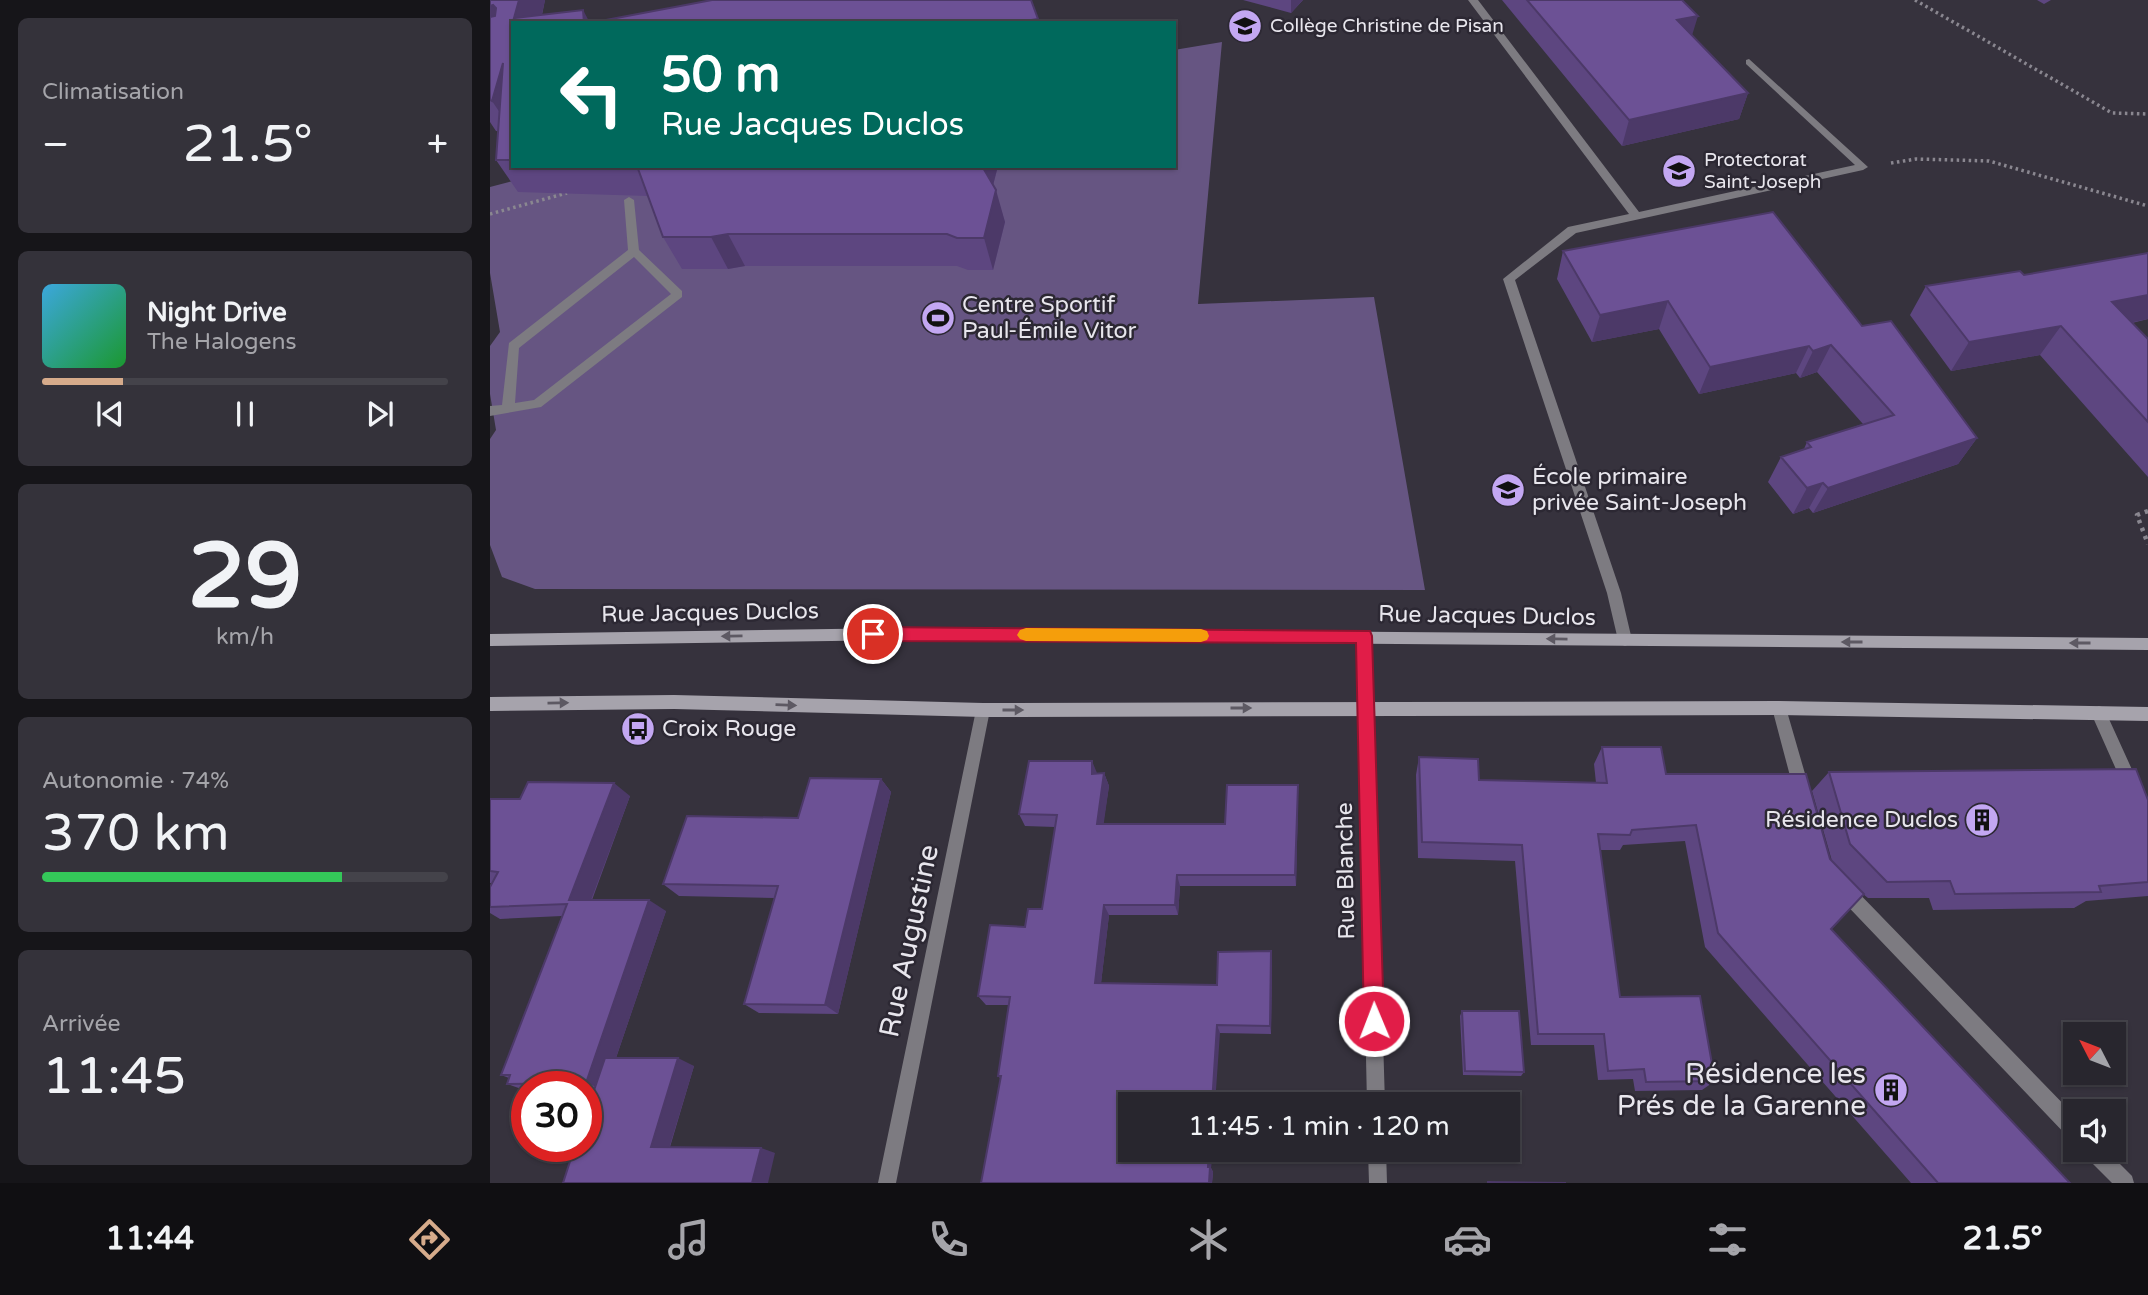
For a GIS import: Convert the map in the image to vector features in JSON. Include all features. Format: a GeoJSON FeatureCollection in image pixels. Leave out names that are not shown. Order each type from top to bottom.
{"type":"FeatureCollection","features":[{"type":"Feature","properties":{"kind":"main road","name":"Rue Jacques Duclos"},"geometry":{"type":"LineString","coordinates":[[490,640],[900,634],[2148,644]]}},
{"type":"Feature","properties":{"kind":"main road"},"geometry":{"type":"LineString","coordinates":[[490,704],[674,702],[983,710],[1779,708],[2148,714]]}},
{"type":"Feature","properties":{"kind":"street"},"geometry":{"type":"LineString","coordinates":[[1473,0],[1636,216]]}},
{"type":"Feature","properties":{"kind":"street"},"geometry":{"type":"LineString","coordinates":[[1749,62],[1863,167]]}},
{"type":"Feature","properties":{"kind":"street"},"geometry":{"type":"LineString","coordinates":[[1625,640],[1614,593],[1508,279],[1572,230],[1863,167]]}},
{"type":"Feature","properties":{"kind":"street"},"geometry":{"type":"LineString","coordinates":[[490,411],[537,404],[678,294],[634,251],[629,200]]}},
{"type":"Feature","properties":{"kind":"street"},"geometry":{"type":"LineString","coordinates":[[508,408],[513,346],[634,251]]}},
{"type":"Feature","properties":{"kind":"street","name":"Rue Blanche"},"geometry":{"type":"LineString","coordinates":[[1364,636],[1376,1092]]}},
{"type":"Feature","properties":{"kind":"street"},"geometry":{"type":"LineString","coordinates":[[1779,708],[1805,805]]}},
{"type":"Feature","properties":{"kind":"street","name":"Rue Augustine"},"geometry":{"type":"LineString","coordinates":[[887,1183],[983,710]]}},
{"type":"Feature","properties":{"kind":"street"},"geometry":{"type":"LineString","coordinates":[[2099,713],[2138,800]]}},
{"type":"Feature","properties":{"kind":"street"},"geometry":{"type":"LineString","coordinates":[[1831,876],[2063,1117]]}},
{"type":"Feature","properties":{"kind":"street"},"geometry":{"type":"LineString","coordinates":[[1377,1162],[1378,1183]]}},
{"type":"Feature","properties":{"kind":"street"},"geometry":{"type":"LineString","coordinates":[[2105,1162],[2125,1183]]}},
{"type":"Feature","properties":{"kind":"path"},"geometry":{"type":"LineString","coordinates":[[1915,0],[2112,113],[2148,114]]}},
{"type":"Feature","properties":{"kind":"path"},"geometry":{"type":"LineString","coordinates":[[1863,167],[1916,159],[1989,161],[2148,206]]}},
{"type":"Feature","properties":{"kind":"path"},"geometry":{"type":"LineString","coordinates":[[490,214],[579,189]]}},
{"type":"Feature","properties":{"kind":"path"},"geometry":{"type":"LineString","coordinates":[[2148,511],[2137,515],[2148,544]]}},
{"type":"Feature","properties":{"kind":"shaded area","name":"Centre Sportif Paul-Émile Vitor"},"geometry":{"type":"Polygon","coordinates":[[[1222,42],[1198,304],[1374,297],[1425,590],[535,589],[502,577],[490,545],[490,439],[496,430],[490,394],[490,346],[500,332],[490,273],[490,187],[561,168],[1176,168],[1176,50],[1222,42]]]}},
{"type":"Feature","properties":{"kind":"building"},"geometry":{"type":"Polygon","coordinates":[[[490,0],[519,0],[514,18],[583,10],[584,21],[511,21],[511,160],[496,160],[503,63],[492,101],[490,17],[495,16],[496,8],[490,6],[490,0]]]}},
{"type":"Feature","properties":{"kind":"building"},"geometry":{"type":"Polygon","coordinates":[[[712,0],[1031,0],[1038,19],[1025,21],[601,21],[712,0]]]}},
{"type":"Feature","properties":{"kind":"building"},"geometry":{"type":"Polygon","coordinates":[[[1527,0],[1682,0],[1698,16],[1677,20],[1748,93],[1629,120],[1527,0]]]}},
{"type":"Feature","properties":{"kind":"building"},"geometry":{"type":"Polygon","coordinates":[[[638,168],[983,168],[996,190],[984,238],[957,238],[947,234],[728,234],[711,237],[663,237],[638,168]]]}},
{"type":"Feature","properties":{"kind":"building"},"geometry":{"type":"Polygon","coordinates":[[[1773,212],[1862,326],[1891,321],[1977,438],[1828,488],[1823,483],[1807,488],[1781,457],[1811,447],[1807,442],[1894,415],[1831,345],[1813,351],[1809,346],[1710,367],[1668,301],[1600,315],[1563,251],[1773,212]]]}},
{"type":"Feature","properties":{"kind":"building"},"geometry":{"type":"Polygon","coordinates":[[[2148,253],[2148,295],[2112,302],[2148,339],[2148,422],[2061,326],[1969,342],[1926,286],[2020,271],[2024,275],[2148,253]]]}},
{"type":"Feature","properties":{"kind":"building"},"geometry":{"type":"Polygon","coordinates":[[[1602,747],[1661,747],[1666,774],[1806,774],[1830,859],[1864,894],[1831,929],[2070,1183],[1938,1183],[1718,933],[1696,825],[1632,830],[1630,835],[1598,834],[1620,997],[1700,996],[1715,1081],[1646,1082],[1644,1069],[1608,1071],[1604,1034],[1538,1034],[1522,845],[1422,842],[1419,757],[1478,759],[1479,780],[1607,783],[1602,747]]]}},
{"type":"Feature","properties":{"kind":"building"},"geometry":{"type":"Polygon","coordinates":[[[1029,761],[1092,761],[1092,774],[1104,773],[1097,824],[1225,824],[1227,785],[1298,785],[1295,875],[1177,875],[1175,905],[1104,905],[1095,983],[1217,985],[1218,952],[1271,951],[1270,1026],[1217,1025],[1213,1092],[1118,1092],[1118,1162],[1208,1162],[1209,1183],[981,1183],[1001,1076],[998,1076],[1010,997],[978,996],[990,925],[1025,927],[1028,909],[1042,909],[1057,815],[1019,814],[1029,761]]]}},
{"type":"Feature","properties":{"kind":"building","name":"Résidence Duclos"},"geometry":{"type":"Polygon","coordinates":[[[2136,769],[2148,800],[2148,882],[2099,886],[2101,892],[1955,894],[1950,881],[1887,882],[1850,844],[1829,772],[2136,769]]]}},
{"type":"Feature","properties":{"kind":"building"},"geometry":{"type":"Polygon","coordinates":[[[810,778],[881,779],[825,1005],[744,1004],[778,886],[663,884],[687,816],[798,818],[810,778]]]}},
{"type":"Feature","properties":{"kind":"building"},"geometry":{"type":"Polygon","coordinates":[[[528,782],[614,783],[569,900],[649,900],[590,1071],[511,1071],[511,1084],[507,1084],[510,1075],[501,1075],[567,904],[490,907],[490,887],[498,872],[490,871],[490,799],[520,799],[528,782]]]}},
{"type":"Feature","properties":{"kind":"building"},"geometry":{"type":"Polygon","coordinates":[[[1462,1011],[1519,1011],[1524,1072],[1465,1071],[1462,1011]]]}},
{"type":"Feature","properties":{"kind":"building"},"geometry":{"type":"Polygon","coordinates":[[[605,1058],[678,1058],[651,1147],[761,1148],[752,1183],[563,1183],[570,1162],[602,1162],[601,1071],[605,1058]]]}},
{"type":"Feature","properties":{"kind":"building"},"geometry":{"type":"Polygon","coordinates":[[[1488,1182],[1566,1183],[1488,1183],[1488,1182]]]}},
{"type":"Feature","properties":{"kind":"slow traffic"},"geometry":{"type":"LineString","coordinates":[[1026,635],[1201,636]]}},
{"type":"Feature","properties":{"kind":"place","name":"Collège Christine de Pisan"},"geometry":{"type":"Point","coordinates":[1245,26]}},
{"type":"Feature","properties":{"kind":"place","name":"Protectorat Saint-Joseph"},"geometry":{"type":"Point","coordinates":[1679,171]}},
{"type":"Feature","properties":{"kind":"place","name":"Centre Sportif Paul-Émile Vitor"},"geometry":{"type":"Point","coordinates":[938,318]}},
{"type":"Feature","properties":{"kind":"place","name":"École primaire privée Saint-Joseph"},"geometry":{"type":"Point","coordinates":[1508,490]}},
{"type":"Feature","properties":{"kind":"place","name":"Croix Rouge"},"geometry":{"type":"Point","coordinates":[638,729]}},
{"type":"Feature","properties":{"kind":"place","name":"Résidence Duclos"},"geometry":{"type":"Point","coordinates":[1982,820]}},
{"type":"Feature","properties":{"kind":"place","name":"Résidence les Prés de la Garenne"},"geometry":{"type":"Point","coordinates":[1891,1090]}},
{"type":"Feature","properties":{"kind":"route"},"geometry":{"type":"LineString","coordinates":[[873,634],[1364,636],[1374,1021]]}}]}
